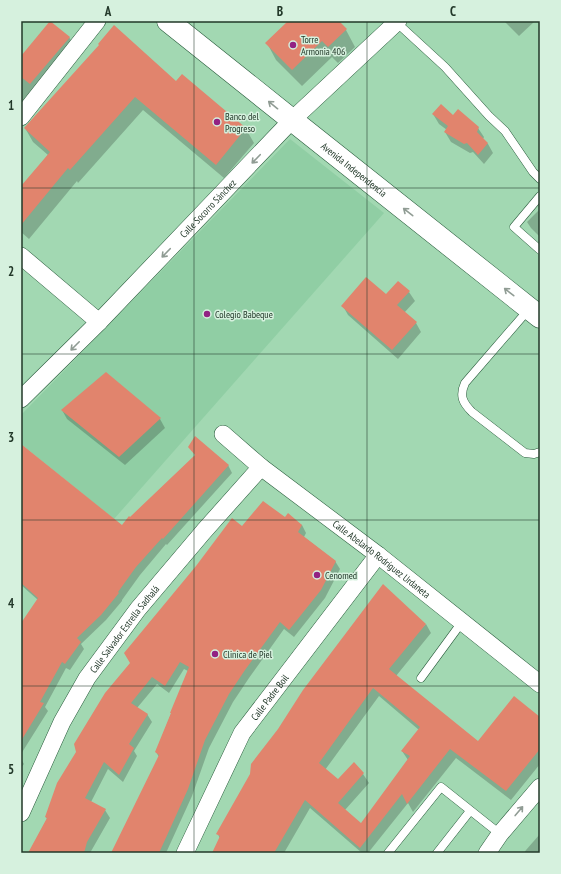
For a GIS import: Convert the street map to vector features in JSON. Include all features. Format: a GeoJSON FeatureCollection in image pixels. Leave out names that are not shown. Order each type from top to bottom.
{"type":"FeatureCollection","features":[{"type":"Feature","properties":{"kind":"main road","name":"Avenida Independencia"},"geometry":{"type":"LineString","coordinates":[[168,21],[535,312]]}},
{"type":"Feature","properties":{"kind":"street"},"geometry":{"type":"LineString","coordinates":[[21,117],[97,21]]}},
{"type":"Feature","properties":{"kind":"street","name":"Calle Socorro Sánchez"},"geometry":{"type":"LineString","coordinates":[[21,399],[99,322],[292,120],[397,22]]}},
{"type":"Feature","properties":{"kind":"street"},"geometry":{"type":"LineString","coordinates":[[21,256],[99,322]]}},
{"type":"Feature","properties":{"kind":"street","name":"Calle Abelardo Rodríguez Urdaneta"},"geometry":{"type":"LineString","coordinates":[[223,434],[261,466],[378,555],[540,684]]}},
{"type":"Feature","properties":{"kind":"street","name":"Calle Salvador Estrella Sadhalá"},"geometry":{"type":"LineString","coordinates":[[21,813],[62,722],[87,678],[138,609],[261,466]]}},
{"type":"Feature","properties":{"kind":"street","name":"Calle Padre Boil"},"geometry":{"type":"LineString","coordinates":[[185,853],[242,733],[378,555]]}},
{"type":"Feature","properties":{"kind":"street"},"geometry":{"type":"LineString","coordinates":[[487,853],[500,834],[540,787]]}},
{"type":"Feature","properties":{"kind":"lane"},"geometry":{"type":"LineString","coordinates":[[397,22],[445,67],[489,116],[505,131],[533,172],[540,179]]}},
{"type":"Feature","properties":{"kind":"lane"},"geometry":{"type":"LineString","coordinates":[[540,196],[514,227],[540,250]]}},
{"type":"Feature","properties":{"kind":"lane"},"geometry":{"type":"LineString","coordinates":[[535,312],[465,383],[461,391],[466,406],[472,412],[525,453],[534,454],[540,452]]}},
{"type":"Feature","properties":{"kind":"lane"},"geometry":{"type":"LineString","coordinates":[[421,678],[462,622]]}},
{"type":"Feature","properties":{"kind":"lane"},"geometry":{"type":"LineString","coordinates":[[388,853],[441,787],[500,834]]}},
{"type":"Feature","properties":{"kind":"lane"},"geometry":{"type":"LineString","coordinates":[[437,853],[470,811]]}},
{"type":"Feature","properties":{"kind":"shaded area","name":"Colegio Babeque"},"geometry":{"type":"Polygon","coordinates":[[[290,139],[384,213],[114,519],[21,444],[21,415],[290,139]]]}},
{"type":"Feature","properties":{"kind":"building"},"geometry":{"type":"Polygon","coordinates":[[[50,21],[70,37],[30,84],[21,77],[21,56],[50,21]]]}},
{"type":"Feature","properties":{"kind":"building","name":"Torre Armonia 406"},"geometry":{"type":"Polygon","coordinates":[[[288,21],[339,21],[347,29],[328,47],[322,41],[292,70],[265,43],[288,21]]]}},
{"type":"Feature","properties":{"kind":"building"},"geometry":{"type":"Polygon","coordinates":[[[114,25],[176,81],[182,74],[246,128],[216,165],[135,97],[70,170],[68,168],[21,225],[21,186],[50,152],[24,128],[99,45],[98,44],[114,25]]]}},
{"type":"Feature","properties":{"kind":"building"},"geometry":{"type":"Polygon","coordinates":[[[441,104],[453,115],[458,109],[479,127],[477,132],[488,143],[478,155],[467,143],[464,144],[444,132],[448,126],[432,114],[441,104]]]}},
{"type":"Feature","properties":{"kind":"building"},"geometry":{"type":"Polygon","coordinates":[[[366,277],[386,294],[398,281],[410,291],[397,305],[417,322],[392,350],[341,306],[366,277]]]}},
{"type":"Feature","properties":{"kind":"building"},"geometry":{"type":"Polygon","coordinates":[[[106,372],[161,418],[119,457],[61,410],[106,372]]]}},
{"type":"Feature","properties":{"kind":"building"},"geometry":{"type":"Polygon","coordinates":[[[195,436],[229,465],[136,567],[118,592],[119,593],[101,615],[77,638],[81,642],[65,664],[62,662],[40,702],[44,703],[21,741],[21,623],[38,598],[21,583],[21,444],[122,525],[129,516],[130,517],[195,455],[188,447],[195,436]]]}},
{"type":"Feature","properties":{"kind":"building"},"geometry":{"type":"Polygon","coordinates":[[[263,501],[285,517],[288,513],[302,525],[298,532],[336,561],[321,590],[289,630],[280,622],[229,694],[205,740],[188,789],[159,853],[111,853],[159,755],[155,752],[189,667],[180,662],[165,686],[152,677],[131,703],[148,714],[129,744],[134,748],[119,775],[104,762],[85,798],[106,809],[87,842],[84,853],[28,853],[47,818],[45,817],[57,783],[76,752],[74,744],[105,693],[130,663],[124,653],[196,566],[232,518],[242,526],[263,501]]]}},
{"type":"Feature","properties":{"kind":"building"},"geometry":{"type":"Polygon","coordinates":[[[383,584],[426,624],[389,669],[478,741],[514,696],[540,717],[540,749],[506,791],[450,749],[407,804],[402,794],[360,848],[305,800],[274,853],[212,853],[220,836],[216,834],[250,774],[251,764],[278,729],[303,690],[383,584]],[[373,688],[319,763],[338,779],[354,762],[364,773],[338,803],[361,823],[410,756],[401,751],[420,727],[373,688]]]}},
{"type":"Feature","properties":{"kind":"place","name":"Torre Armonia 406"},"geometry":{"type":"Point","coordinates":[293,45]}},
{"type":"Feature","properties":{"kind":"place","name":"Banco del Progreso"},"geometry":{"type":"Point","coordinates":[217,122]}},
{"type":"Feature","properties":{"kind":"place","name":"Colegio Babeque"},"geometry":{"type":"Point","coordinates":[207,314]}},
{"type":"Feature","properties":{"kind":"place","name":"Cenomed"},"geometry":{"type":"Point","coordinates":[317,575]}},
{"type":"Feature","properties":{"kind":"place","name":"Clinica de Piel"},"geometry":{"type":"Point","coordinates":[215,654]}}]}
